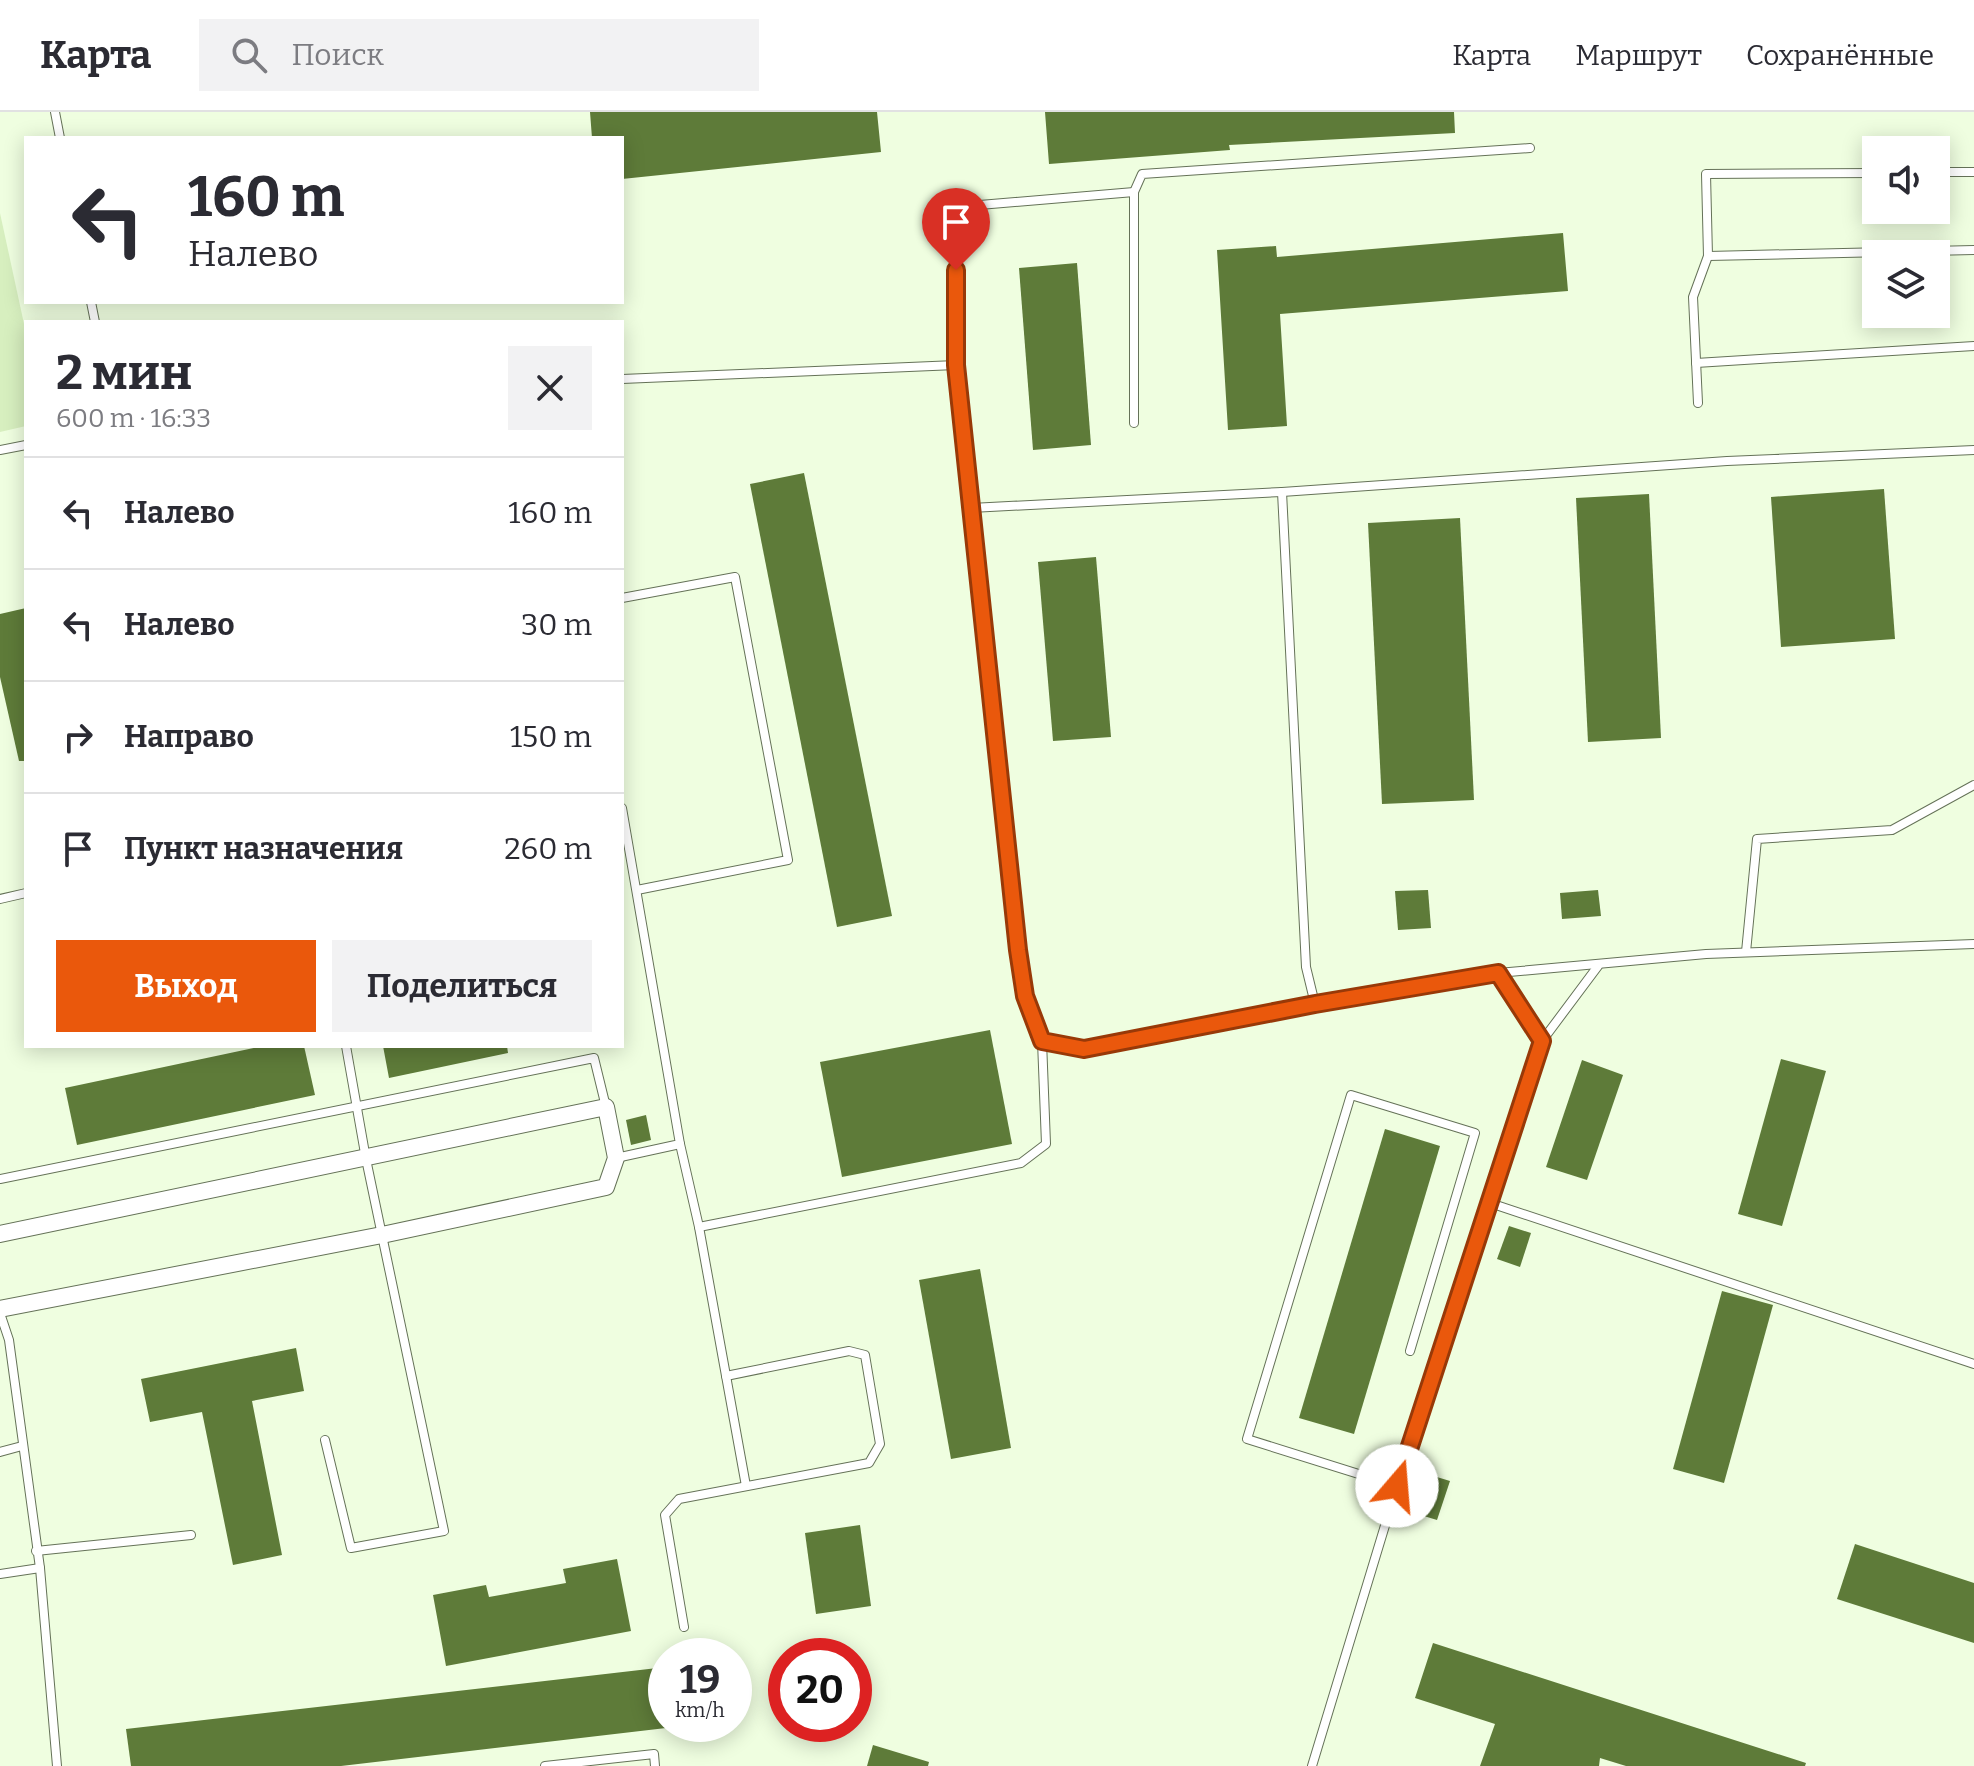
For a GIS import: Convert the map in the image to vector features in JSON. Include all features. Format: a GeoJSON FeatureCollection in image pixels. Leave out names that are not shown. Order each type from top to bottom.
{"type":"FeatureCollection","features":[{"type":"Feature","properties":{"kind":"street"},"geometry":{"type":"LineString","coordinates":[[0,1234],[606,1107],[616,1158],[606,1187],[0,1311]]}},
{"type":"Feature","properties":{"kind":"lane"},"geometry":{"type":"LineString","coordinates":[[55,112],[60,136]]}},
{"type":"Feature","properties":{"kind":"lane"},"geometry":{"type":"LineString","coordinates":[[1134,423],[1134,192],[1142,174],[1530,148]]}},
{"type":"Feature","properties":{"kind":"lane"},"geometry":{"type":"LineString","coordinates":[[1950,172],[1974,172]]}},
{"type":"Feature","properties":{"kind":"lane"},"geometry":{"type":"LineString","coordinates":[[1698,403],[1693,297],[1708,256],[1706,174],[1862,173]]}},
{"type":"Feature","properties":{"kind":"lane"},"geometry":{"type":"LineString","coordinates":[[699,1227],[1021,1163],[1046,1144],[1042,1041],[1025,996],[1018,950],[956,365],[956,207],[1134,192]]}},
{"type":"Feature","properties":{"kind":"lane"},"geometry":{"type":"LineString","coordinates":[[1708,256],[1974,250]]}},
{"type":"Feature","properties":{"kind":"lane"},"geometry":{"type":"LineString","coordinates":[[1696,363],[1974,346]]}},
{"type":"Feature","properties":{"kind":"lane"},"geometry":{"type":"LineString","coordinates":[[624,379],[956,365]]}},
{"type":"Feature","properties":{"kind":"lane"},"geometry":{"type":"LineString","coordinates":[[0,450],[24,445]]}},
{"type":"Feature","properties":{"kind":"lane"},"geometry":{"type":"LineString","coordinates":[[971,508],[1282,492],[1727,461],[1974,450]]}},
{"type":"Feature","properties":{"kind":"lane"},"geometry":{"type":"LineString","coordinates":[[1282,492],[1306,967],[1315,1004]]}},
{"type":"Feature","properties":{"kind":"lane"},"geometry":{"type":"LineString","coordinates":[[624,598],[735,577],[788,860],[637,890]]}},
{"type":"Feature","properties":{"kind":"lane"},"geometry":{"type":"LineString","coordinates":[[1746,952],[1757,839],[1892,830],[1974,785]]}},
{"type":"Feature","properties":{"kind":"lane"},"geometry":{"type":"LineString","coordinates":[[624,819],[680,1144],[699,1227],[746,1486]]}},
{"type":"Feature","properties":{"kind":"lane"},"geometry":{"type":"LineString","coordinates":[[0,899],[24,893]]}},
{"type":"Feature","properties":{"kind":"lane"},"geometry":{"type":"LineString","coordinates":[[1042,1041],[1084,1049],[1315,1004],[1498,973],[1746,952],[1974,944]]}},
{"type":"Feature","properties":{"kind":"lane"},"geometry":{"type":"LineString","coordinates":[[1312,1766],[1397,1486],[1542,1041],[1598,966]]}},
{"type":"Feature","properties":{"kind":"lane"},"geometry":{"type":"LineString","coordinates":[[1498,973],[1542,1041]]}},
{"type":"Feature","properties":{"kind":"lane"},"geometry":{"type":"LineString","coordinates":[[325,1440],[351,1548],[444,1531],[366,1159],[346,1048]]}},
{"type":"Feature","properties":{"kind":"lane"},"geometry":{"type":"LineString","coordinates":[[0,1179],[594,1058],[606,1107]]}},
{"type":"Feature","properties":{"kind":"lane"},"geometry":{"type":"LineString","coordinates":[[1397,1486],[1247,1439],[1351,1095],[1475,1133],[1410,1351]]}},
{"type":"Feature","properties":{"kind":"lane"},"geometry":{"type":"LineString","coordinates":[[616,1158],[680,1144]]}},
{"type":"Feature","properties":{"kind":"lane"},"geometry":{"type":"LineString","coordinates":[[1490,1203],[1974,1364]]}},
{"type":"Feature","properties":{"kind":"lane"},"geometry":{"type":"LineString","coordinates":[[0,1311],[9,1340],[40,1568],[57,1766]]}},
{"type":"Feature","properties":{"kind":"lane"},"geometry":{"type":"LineString","coordinates":[[684,1627],[665,1515],[679,1499],[869,1463],[880,1444],[865,1355],[849,1351],[726,1376]]}},
{"type":"Feature","properties":{"kind":"lane"},"geometry":{"type":"LineString","coordinates":[[0,1452],[22,1446]]}},
{"type":"Feature","properties":{"kind":"lane"},"geometry":{"type":"LineString","coordinates":[[36,1551],[191,1535]]}},
{"type":"Feature","properties":{"kind":"lane"},"geometry":{"type":"LineString","coordinates":[[0,1574],[40,1568]]}},
{"type":"Feature","properties":{"kind":"lane"},"geometry":{"type":"LineString","coordinates":[[545,1766],[654,1754],[655,1766]]}},
{"type":"Feature","properties":{"kind":"green space"},"geometry":{"type":"Polygon","coordinates":[[[0,213],[24,324],[24,426],[0,432],[0,213]]]}},
{"type":"Feature","properties":{"kind":"building"},"geometry":{"type":"Polygon","coordinates":[[[590,112],[877,112],[881,152],[624,179],[624,136],[592,136],[590,112]]]}},
{"type":"Feature","properties":{"kind":"building"},"geometry":{"type":"Polygon","coordinates":[[[1045,112],[1454,112],[1455,133],[1229,145],[1230,150],[1049,164],[1045,112]]]}},
{"type":"Feature","properties":{"kind":"building"},"geometry":{"type":"Polygon","coordinates":[[[1563,233],[1568,291],[1280,314],[1287,426],[1228,430],[1217,250],[1276,246],[1277,257],[1563,233]]]}},
{"type":"Feature","properties":{"kind":"building"},"geometry":{"type":"Polygon","coordinates":[[[1077,263],[1091,445],[1033,450],[1019,268],[1077,263]]]}},
{"type":"Feature","properties":{"kind":"building"},"geometry":{"type":"Polygon","coordinates":[[[804,473],[892,916],[837,927],[750,484],[804,473]]]}},
{"type":"Feature","properties":{"kind":"building"},"geometry":{"type":"Polygon","coordinates":[[[1884,489],[1895,639],[1781,647],[1771,497],[1884,489]]]}},
{"type":"Feature","properties":{"kind":"building"},"geometry":{"type":"Polygon","coordinates":[[[1649,494],[1661,738],[1588,742],[1576,498],[1649,494]]]}},
{"type":"Feature","properties":{"kind":"building"},"geometry":{"type":"Polygon","coordinates":[[[1460,518],[1474,800],[1382,804],[1368,523],[1460,518]]]}},
{"type":"Feature","properties":{"kind":"building"},"geometry":{"type":"Polygon","coordinates":[[[1096,557],[1111,737],[1053,741],[1038,562],[1096,557]]]}},
{"type":"Feature","properties":{"kind":"building"},"geometry":{"type":"Polygon","coordinates":[[[24,608],[24,761],[19,761],[0,677],[0,614],[24,608]]]}},
{"type":"Feature","properties":{"kind":"building"},"geometry":{"type":"Polygon","coordinates":[[[1428,890],[1431,928],[1398,930],[1395,891],[1428,890]]]}},
{"type":"Feature","properties":{"kind":"building"},"geometry":{"type":"Polygon","coordinates":[[[1598,890],[1601,916],[1562,919],[1560,893],[1598,890]]]}},
{"type":"Feature","properties":{"kind":"building"},"geometry":{"type":"Polygon","coordinates":[[[990,1030],[1012,1144],[842,1177],[820,1062],[990,1030]]]}},
{"type":"Feature","properties":{"kind":"building"},"geometry":{"type":"Polygon","coordinates":[[[254,1048],[304,1048],[315,1095],[77,1145],[65,1088],[254,1048]]]}},
{"type":"Feature","properties":{"kind":"building"},"geometry":{"type":"Polygon","coordinates":[[[383,1048],[507,1048],[508,1053],[389,1078],[383,1048]]]}},
{"type":"Feature","properties":{"kind":"building"},"geometry":{"type":"Polygon","coordinates":[[[1781,1059],[1826,1071],[1782,1226],[1738,1214],[1781,1059]]]}},
{"type":"Feature","properties":{"kind":"building"},"geometry":{"type":"Polygon","coordinates":[[[1582,1060],[1623,1075],[1587,1180],[1546,1167],[1582,1060]]]}},
{"type":"Feature","properties":{"kind":"building"},"geometry":{"type":"Polygon","coordinates":[[[646,1115],[651,1140],[631,1145],[626,1120],[646,1115]]]}},
{"type":"Feature","properties":{"kind":"building"},"geometry":{"type":"Polygon","coordinates":[[[1385,1129],[1440,1146],[1354,1434],[1299,1418],[1385,1129]]]}},
{"type":"Feature","properties":{"kind":"building"},"geometry":{"type":"Polygon","coordinates":[[[1509,1226],[1531,1233],[1520,1267],[1497,1259],[1509,1226]]]}},
{"type":"Feature","properties":{"kind":"building"},"geometry":{"type":"Polygon","coordinates":[[[980,1269],[1011,1448],[951,1459],[919,1280],[980,1269]]]}},
{"type":"Feature","properties":{"kind":"building"},"geometry":{"type":"Polygon","coordinates":[[[1722,1291],[1773,1305],[1724,1483],[1673,1469],[1722,1291]]]}},
{"type":"Feature","properties":{"kind":"building"},"geometry":{"type":"Polygon","coordinates":[[[296,1348],[304,1391],[252,1401],[282,1555],[233,1565],[202,1412],[150,1422],[141,1379],[296,1348]]]}},
{"type":"Feature","properties":{"kind":"building"},"geometry":{"type":"Polygon","coordinates":[[[1427,1474],[1450,1481],[1437,1520],[1414,1513],[1427,1474]]]}},
{"type":"Feature","properties":{"kind":"building"},"geometry":{"type":"Polygon","coordinates":[[[860,1525],[871,1606],[816,1614],[805,1533],[860,1525]]]}},
{"type":"Feature","properties":{"kind":"building"},"geometry":{"type":"Polygon","coordinates":[[[1855,1544],[1974,1583],[1974,1643],[1837,1599],[1855,1544]]]}},
{"type":"Feature","properties":{"kind":"building"},"geometry":{"type":"Polygon","coordinates":[[[617,1559],[631,1631],[446,1666],[433,1595],[486,1585],[489,1597],[566,1583],[563,1569],[617,1559]]]}},
{"type":"Feature","properties":{"kind":"building"},"geometry":{"type":"Polygon","coordinates":[[[1433,1643],[1806,1763],[1805,1766],[1626,1766],[1600,1758],[1599,1766],[1480,1766],[1495,1724],[1415,1698],[1433,1643]]]}},
{"type":"Feature","properties":{"kind":"building"},"geometry":{"type":"Polygon","coordinates":[[[648,1669],[648,1730],[341,1766],[131,1766],[126,1729],[648,1669]]]}},
{"type":"Feature","properties":{"kind":"building"},"geometry":{"type":"Polygon","coordinates":[[[873,1745],[929,1762],[928,1766],[867,1766],[873,1745]]]}},
{"type":"Feature","properties":{"kind":"route"},"geometry":{"type":"LineString","coordinates":[[956,270],[956,365],[1018,950],[1025,996],[1042,1041],[1084,1049],[1315,1004],[1498,973],[1542,1041],[1397,1486]]}}]}
